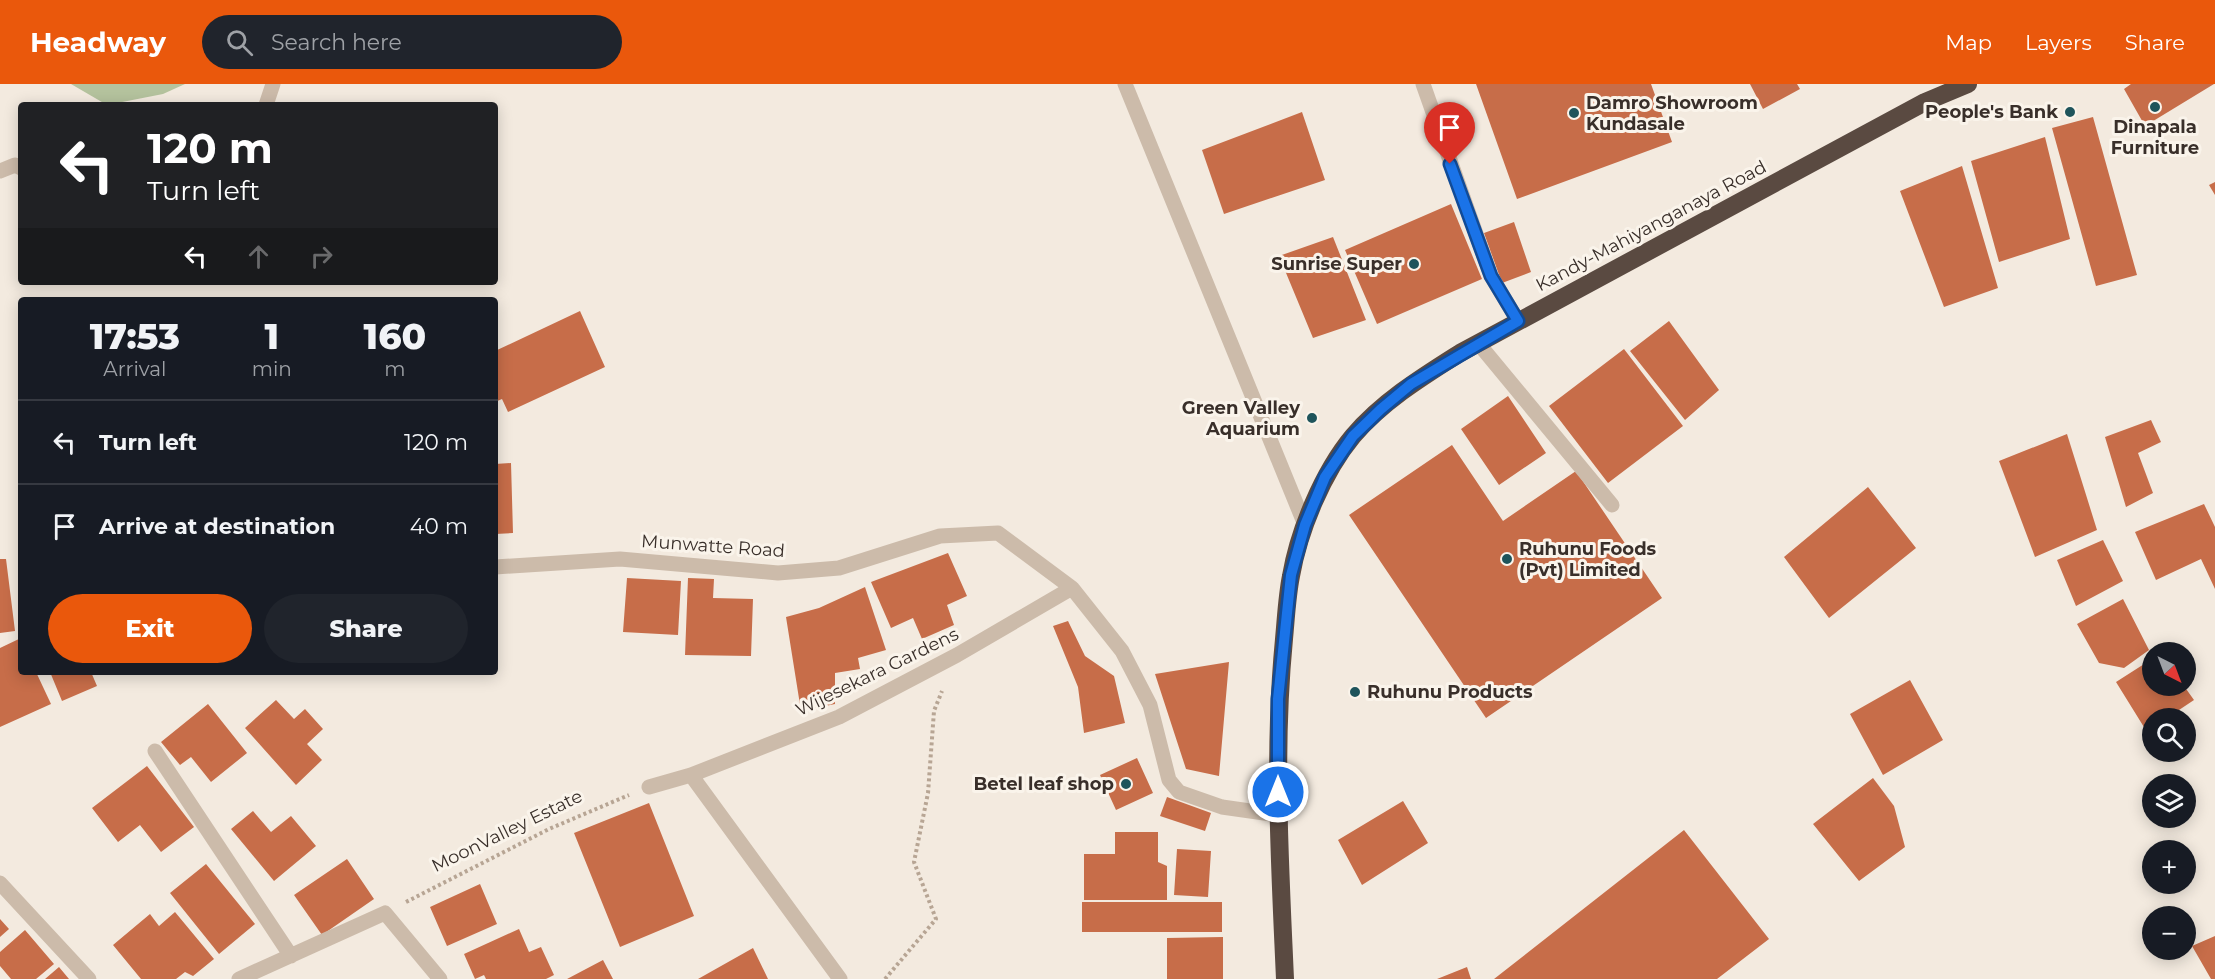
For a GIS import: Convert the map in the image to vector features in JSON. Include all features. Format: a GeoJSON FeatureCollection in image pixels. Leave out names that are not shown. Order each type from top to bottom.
{"type":"FeatureCollection","features":[{"type":"Feature","properties":{"kind":"highway","name":"Kandy-Mahiyanganaya Road"},"geometry":{"type":"LineString","coordinates":[[1285,979],[1278,815],[1278,699],[1291,575],[1305,525],[1325,477],[1353,436],[1411,384],[1478,343],[1926,102],[1968,84]]}},
{"type":"Feature","properties":{"kind":"street"},"geometry":{"type":"LineString","coordinates":[[267,102],[273,84]]}},
{"type":"Feature","properties":{"kind":"street"},"geometry":{"type":"LineString","coordinates":[[1125,84],[1305,525]]}},
{"type":"Feature","properties":{"kind":"street"},"geometry":{"type":"LineString","coordinates":[[1423,84],[1491,276],[1518,321]]}},
{"type":"Feature","properties":{"kind":"street"},"geometry":{"type":"LineString","coordinates":[[0,171],[15,165],[18,166]]}},
{"type":"Feature","properties":{"kind":"street"},"geometry":{"type":"LineString","coordinates":[[1478,343],[1612,505]]}},
{"type":"Feature","properties":{"kind":"street","name":"Munwatte Road"},"geometry":{"type":"LineString","coordinates":[[498,567],[620,559],[778,573],[839,568],[940,536],[998,533],[1072,588],[1122,651],[1150,705],[1169,780],[1179,792],[1222,807],[1278,815]]}},
{"type":"Feature","properties":{"kind":"street","name":"Wijesekara Gardens"},"geometry":{"type":"LineString","coordinates":[[649,787],[691,775],[839,717],[957,655],[1072,588]]}},
{"type":"Feature","properties":{"kind":"street"},"geometry":{"type":"LineString","coordinates":[[155,751],[291,956]]}},
{"type":"Feature","properties":{"kind":"street"},"geometry":{"type":"LineString","coordinates":[[691,775],[840,979]]}},
{"type":"Feature","properties":{"kind":"street"},"geometry":{"type":"LineString","coordinates":[[0,884],[88,979]]}},
{"type":"Feature","properties":{"kind":"street"},"geometry":{"type":"LineString","coordinates":[[239,979],[385,913],[441,979]]}},
{"type":"Feature","properties":{"kind":"path"},"geometry":{"type":"LineString","coordinates":[[885,979],[936,919],[914,862],[928,793],[934,711],[957,655]]}},
{"type":"Feature","properties":{"kind":"path","name":"MoonValley Estate"},"geometry":{"type":"LineString","coordinates":[[385,913],[549,829],[649,787]]}},
{"type":"Feature","properties":{"kind":"green space"},"geometry":{"type":"Polygon","coordinates":[[[71,84],[185,84],[163,94],[122,102],[102,102],[71,84]]]}},
{"type":"Feature","properties":{"kind":"building","name":"Damro Showroom Kundasale"},"geometry":{"type":"Polygon","coordinates":[[[1476,84],[1651,84],[1672,142],[1517,199],[1476,84]]]}},
{"type":"Feature","properties":{"kind":"building"},"geometry":{"type":"Polygon","coordinates":[[[1750,84],[1797,84],[1800,89],[1763,109],[1750,84]]]}},
{"type":"Feature","properties":{"kind":"building","name":"Dinapala Furniture"},"geometry":{"type":"Polygon","coordinates":[[[2131,84],[2214,84],[2145,126],[2124,89],[2131,84]]]}},
{"type":"Feature","properties":{"kind":"building"},"geometry":{"type":"Polygon","coordinates":[[[1302,112],[1325,180],[1224,214],[1202,150],[1302,112]]]}},
{"type":"Feature","properties":{"kind":"building"},"geometry":{"type":"Polygon","coordinates":[[[2093,117],[2137,275],[2096,286],[2052,128],[2093,117]]]}},
{"type":"Feature","properties":{"kind":"building"},"geometry":{"type":"Polygon","coordinates":[[[2045,137],[2070,239],[1999,262],[1971,161],[2045,137]]]}},
{"type":"Feature","properties":{"kind":"building"},"geometry":{"type":"Polygon","coordinates":[[[1962,166],[1998,288],[1944,307],[1900,191],[1962,166]]]}},
{"type":"Feature","properties":{"kind":"building"},"geometry":{"type":"Polygon","coordinates":[[[2215,182],[2215,195],[2209,185],[2215,182]]]}},
{"type":"Feature","properties":{"kind":"building","name":"Sunrise Super"},"geometry":{"type":"Polygon","coordinates":[[[1451,204],[1482,279],[1377,324],[1345,250],[1451,204]]]}},
{"type":"Feature","properties":{"kind":"building"},"geometry":{"type":"Polygon","coordinates":[[[1514,222],[1531,272],[1502,283],[1484,233],[1514,222]]]}},
{"type":"Feature","properties":{"kind":"building"},"geometry":{"type":"Polygon","coordinates":[[[1333,237],[1366,320],[1313,338],[1279,256],[1333,237]]]}},
{"type":"Feature","properties":{"kind":"building"},"geometry":{"type":"Polygon","coordinates":[[[580,311],[605,367],[508,412],[502,399],[498,401],[498,350],[580,311]]]}},
{"type":"Feature","properties":{"kind":"building"},"geometry":{"type":"Polygon","coordinates":[[[1669,321],[1719,390],[1685,420],[1630,351],[1669,321]]]}},
{"type":"Feature","properties":{"kind":"building"},"geometry":{"type":"Polygon","coordinates":[[[1624,349],[1683,426],[1608,483],[1549,406],[1624,349]]]}},
{"type":"Feature","properties":{"kind":"building"},"geometry":{"type":"Polygon","coordinates":[[[1508,396],[1546,453],[1499,485],[1461,429],[1508,396]]]}},
{"type":"Feature","properties":{"kind":"building"},"geometry":{"type":"Polygon","coordinates":[[[2151,420],[2161,442],[2138,453],[2153,493],[2126,507],[2105,437],[2151,420]]]}},
{"type":"Feature","properties":{"kind":"building"},"geometry":{"type":"Polygon","coordinates":[[[2067,434],[2097,530],[2035,557],[1999,461],[2067,434]]]}},
{"type":"Feature","properties":{"kind":"building","name":"Ruhunu Foods (Pvt) Limited"},"geometry":{"type":"Polygon","coordinates":[[[1452,445],[1503,521],[1576,471],[1662,598],[1486,718],[1349,515],[1452,445]]]}},
{"type":"Feature","properties":{"kind":"building"},"geometry":{"type":"Polygon","coordinates":[[[511,463],[513,533],[498,534],[498,464],[511,463]]]}},
{"type":"Feature","properties":{"kind":"building"},"geometry":{"type":"Polygon","coordinates":[[[1868,487],[1916,548],[1829,618],[1784,557],[1868,487]]]}},
{"type":"Feature","properties":{"kind":"building"},"geometry":{"type":"Polygon","coordinates":[[[2204,504],[2215,527],[2215,589],[2201,559],[2156,580],[2135,532],[2204,504]]]}},
{"type":"Feature","properties":{"kind":"building"},"geometry":{"type":"Polygon","coordinates":[[[2103,540],[2123,581],[2076,606],[2057,560],[2103,540]]]}},
{"type":"Feature","properties":{"kind":"building"},"geometry":{"type":"Polygon","coordinates":[[[948,553],[967,596],[947,605],[954,625],[922,639],[913,618],[891,628],[871,582],[948,553]]]}},
{"type":"Feature","properties":{"kind":"building"},"geometry":{"type":"Polygon","coordinates":[[[0,559],[6,559],[15,631],[0,633],[0,559]]]}},
{"type":"Feature","properties":{"kind":"building"},"geometry":{"type":"Polygon","coordinates":[[[627,578],[681,581],[678,635],[623,632],[627,578]]]}},
{"type":"Feature","properties":{"kind":"building"},"geometry":{"type":"Polygon","coordinates":[[[688,578],[714,579],[713,598],[753,599],[751,656],[685,655],[688,578]]]}},
{"type":"Feature","properties":{"kind":"building"},"geometry":{"type":"Polygon","coordinates":[[[865,587],[886,650],[858,658],[860,669],[835,673],[835,704],[801,711],[786,617],[819,608],[865,587]]]}},
{"type":"Feature","properties":{"kind":"building"},"geometry":{"type":"Polygon","coordinates":[[[2123,599],[2145,642],[2142,642],[2142,655],[2124,668],[2099,663],[2077,624],[2123,599]]]}},
{"type":"Feature","properties":{"kind":"building"},"geometry":{"type":"Polygon","coordinates":[[[1068,621],[1085,656],[1114,676],[1125,723],[1084,733],[1078,687],[1053,626],[1068,621]]]}},
{"type":"Feature","properties":{"kind":"building"},"geometry":{"type":"Polygon","coordinates":[[[18,639],[18,675],[37,675],[51,704],[0,727],[0,648],[18,639]]]}},
{"type":"Feature","properties":{"kind":"building"},"geometry":{"type":"Polygon","coordinates":[[[1229,662],[1219,776],[1186,769],[1155,674],[1229,662]]]}},
{"type":"Feature","properties":{"kind":"building"},"geometry":{"type":"Polygon","coordinates":[[[2142,665],[2142,696],[2191,696],[2194,700],[2182,708],[2142,708],[2142,724],[2116,682],[2142,665]]]}},
{"type":"Feature","properties":{"kind":"building"},"geometry":{"type":"Polygon","coordinates":[[[51,675],[92,675],[97,686],[62,701],[51,675]]]}},
{"type":"Feature","properties":{"kind":"building"},"geometry":{"type":"Polygon","coordinates":[[[1910,680],[1943,740],[1883,775],[1850,714],[1910,680]]]}},
{"type":"Feature","properties":{"kind":"building"},"geometry":{"type":"Polygon","coordinates":[[[276,700],[294,719],[305,709],[323,729],[307,744],[322,760],[296,785],[245,728],[276,700]]]}},
{"type":"Feature","properties":{"kind":"building"},"geometry":{"type":"Polygon","coordinates":[[[208,704],[247,753],[211,782],[191,757],[180,765],[161,742],[208,704]]]}},
{"type":"Feature","properties":{"kind":"building","name":"Betel leaf shop"},"geometry":{"type":"Polygon","coordinates":[[[1137,758],[1153,793],[1116,810],[1100,775],[1137,758]]]}},
{"type":"Feature","properties":{"kind":"building"},"geometry":{"type":"Polygon","coordinates":[[[147,766],[194,827],[161,852],[140,825],[118,842],[92,808],[147,766]]]}},
{"type":"Feature","properties":{"kind":"building"},"geometry":{"type":"Polygon","coordinates":[[[1873,778],[1894,806],[1905,847],[1859,881],[1813,824],[1873,778]]]}},
{"type":"Feature","properties":{"kind":"building"},"geometry":{"type":"Polygon","coordinates":[[[1167,797],[1211,813],[1205,831],[1160,816],[1167,797]]]}},
{"type":"Feature","properties":{"kind":"building"},"geometry":{"type":"Polygon","coordinates":[[[1403,801],[1428,843],[1362,885],[1338,840],[1403,801]]]}},
{"type":"Feature","properties":{"kind":"building"},"geometry":{"type":"Polygon","coordinates":[[[649,803],[694,916],[620,947],[574,833],[649,803]]]}},
{"type":"Feature","properties":{"kind":"building"},"geometry":{"type":"Polygon","coordinates":[[[253,811],[271,832],[291,816],[316,846],[274,881],[231,829],[253,811]]]}},
{"type":"Feature","properties":{"kind":"building"},"geometry":{"type":"Polygon","coordinates":[[[1684,830],[1769,939],[1717,979],[1494,979],[1684,830]]]}},
{"type":"Feature","properties":{"kind":"building"},"geometry":{"type":"Polygon","coordinates":[[[1115,832],[1158,832],[1158,862],[1167,866],[1167,900],[1084,900],[1084,854],[1115,854],[1115,832]]]}},
{"type":"Feature","properties":{"kind":"building"},"geometry":{"type":"Polygon","coordinates":[[[1177,849],[1211,851],[1208,897],[1174,895],[1177,849]]]}},
{"type":"Feature","properties":{"kind":"building"},"geometry":{"type":"Polygon","coordinates":[[[347,859],[374,899],[322,935],[294,895],[347,859]]]}},
{"type":"Feature","properties":{"kind":"building"},"geometry":{"type":"Polygon","coordinates":[[[206,864],[255,924],[219,954],[170,893],[206,864]]]}},
{"type":"Feature","properties":{"kind":"building"},"geometry":{"type":"Polygon","coordinates":[[[480,884],[497,924],[447,946],[430,907],[480,884]]]}},
{"type":"Feature","properties":{"kind":"building"},"geometry":{"type":"Polygon","coordinates":[[[1082,902],[1222,902],[1222,932],[1082,932],[1082,902]]]}},
{"type":"Feature","properties":{"kind":"building"},"geometry":{"type":"Polygon","coordinates":[[[175,912],[214,959],[193,976],[185,972],[176,979],[141,979],[113,945],[150,914],[159,926],[175,912]]]}},
{"type":"Feature","properties":{"kind":"building"},"geometry":{"type":"Polygon","coordinates":[[[0,919],[9,929],[0,937],[0,919]]]}},
{"type":"Feature","properties":{"kind":"building"},"geometry":{"type":"Polygon","coordinates":[[[519,929],[529,952],[541,947],[554,975],[546,979],[486,979],[484,975],[475,979],[464,954],[519,929]]]}},
{"type":"Feature","properties":{"kind":"building"},"geometry":{"type":"Polygon","coordinates":[[[25,930],[54,964],[36,979],[11,979],[0,966],[0,952],[25,930]]]}},
{"type":"Feature","properties":{"kind":"building"},"geometry":{"type":"Polygon","coordinates":[[[2215,936],[2215,979],[2211,979],[2196,953],[2196,944],[2215,936]]]}},
{"type":"Feature","properties":{"kind":"building"},"geometry":{"type":"Polygon","coordinates":[[[1223,937],[1223,979],[1167,979],[1167,938],[1223,937]]]}},
{"type":"Feature","properties":{"kind":"building"},"geometry":{"type":"Polygon","coordinates":[[[753,948],[768,979],[698,979],[753,948]]]}},
{"type":"Feature","properties":{"kind":"building"},"geometry":{"type":"Polygon","coordinates":[[[603,960],[613,979],[567,979],[603,960]]]}},
{"type":"Feature","properties":{"kind":"building"},"geometry":{"type":"Polygon","coordinates":[[[59,967],[69,979],[45,979],[59,967]]]}},
{"type":"Feature","properties":{"kind":"building"},"geometry":{"type":"Polygon","coordinates":[[[1467,967],[1471,979],[1437,979],[1467,967]]]}},
{"type":"Feature","properties":{"kind":"place","name":"Dinapala Furniture"},"geometry":{"type":"Point","coordinates":[2155,107]}},
{"type":"Feature","properties":{"kind":"place","name":"People's Bank"},"geometry":{"type":"Point","coordinates":[2070,112]}},
{"type":"Feature","properties":{"kind":"place","name":"Damro Showroom Kundasale"},"geometry":{"type":"Point","coordinates":[1574,113]}},
{"type":"Feature","properties":{"kind":"place","name":"Sunrise Super"},"geometry":{"type":"Point","coordinates":[1414,264]}},
{"type":"Feature","properties":{"kind":"place","name":"Green Valley Aquarium"},"geometry":{"type":"Point","coordinates":[1312,418]}},
{"type":"Feature","properties":{"kind":"place","name":"Ruhunu Foods (Pvt) Limited"},"geometry":{"type":"Point","coordinates":[1507,559]}},
{"type":"Feature","properties":{"kind":"place","name":"Ruhunu Products"},"geometry":{"type":"Point","coordinates":[1355,692]}},
{"type":"Feature","properties":{"kind":"place","name":"Betel leaf shop"},"geometry":{"type":"Point","coordinates":[1126,784]}},
{"type":"Feature","properties":{"kind":"route"},"geometry":{"type":"LineString","coordinates":[[1278,792],[1278,699],[1291,575],[1305,525],[1325,477],[1353,436],[1411,384],[1460,353],[1518,321],[1491,276],[1450,164]]}}]}
